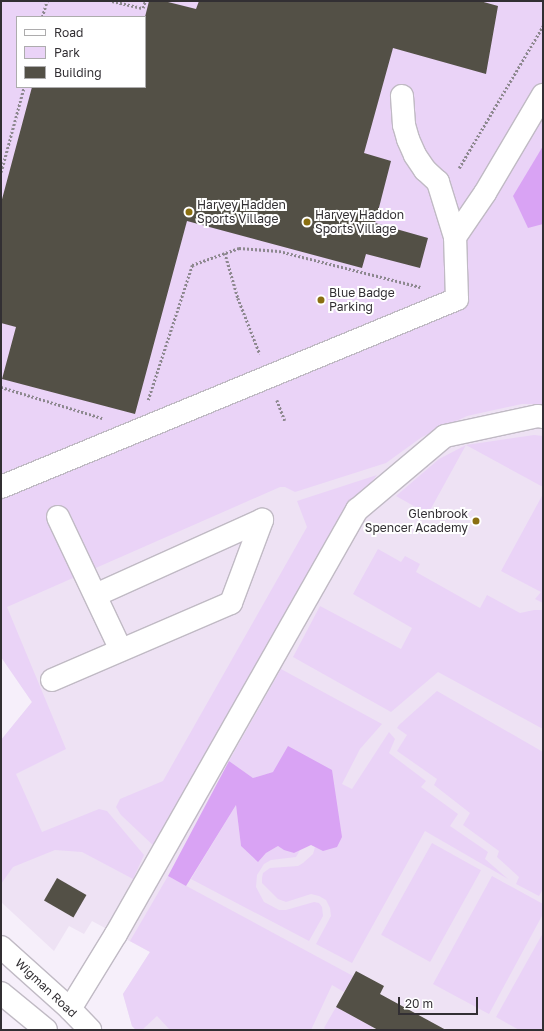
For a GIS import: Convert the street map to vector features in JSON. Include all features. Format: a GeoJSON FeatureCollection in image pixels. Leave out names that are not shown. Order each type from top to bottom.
{"type":"FeatureCollection","features":[{"type":"Feature","properties":{"kind":"street"},"geometry":{"type":"LineString","coordinates":[[455,237],[486,193],[543,95]]}},
{"type":"Feature","properties":{"kind":"street"},"geometry":{"type":"LineString","coordinates":[[1,487],[457,299],[455,237],[438,182],[425,170],[408,139],[404,125],[402,96]]}},
{"type":"Feature","properties":{"kind":"street"},"geometry":{"type":"LineString","coordinates":[[70,1009],[116,934],[358,510],[445,436],[538,416],[543,417]]}},
{"type":"Feature","properties":{"kind":"street"},"geometry":{"type":"LineString","coordinates":[[58,517],[121,650]]}},
{"type":"Feature","properties":{"kind":"street"},"geometry":{"type":"LineString","coordinates":[[52,680],[232,603],[262,520],[96,595]]}},
{"type":"Feature","properties":{"kind":"street","name":"Wigman Road"},"geometry":{"type":"LineString","coordinates":[[1,947],[70,1009],[90,1030]]}},
{"type":"Feature","properties":{"kind":"street"},"geometry":{"type":"LineString","coordinates":[[1,993],[46,1030]]}},
{"type":"Feature","properties":{"kind":"path"},"geometry":{"type":"LineString","coordinates":[[42,16],[47,1]]}},
{"type":"Feature","properties":{"kind":"path"},"geometry":{"type":"LineString","coordinates":[[112,1],[143,8],[144,1]]}},
{"type":"Feature","properties":{"kind":"path"},"geometry":{"type":"LineString","coordinates":[[457,172],[543,26]]}},
{"type":"Feature","properties":{"kind":"path"},"geometry":{"type":"LineString","coordinates":[[1,172],[24,88]]}},
{"type":"Feature","properties":{"kind":"path"},"geometry":{"type":"LineString","coordinates":[[1,387],[139,429],[192,265],[239,248],[279,251],[437,291],[457,285]]}},
{"type":"Feature","properties":{"kind":"path"},"geometry":{"type":"LineString","coordinates":[[225,253],[238,298],[285,421]]}},
{"type":"Feature","properties":{"kind":"shaded area"},"geometry":{"type":"Polygon","coordinates":[[[543,146],[543,224],[528,228],[513,196],[543,146]]]}},
{"type":"Feature","properties":{"kind":"shaded area"},"geometry":{"type":"Polygon","coordinates":[[[543,382],[543,1030],[136,1030],[132,1026],[123,994],[150,952],[92,921],[84,934],[69,926],[54,951],[1,902],[1,740],[32,702],[1,657],[1,600],[212,508],[543,382]]]}},
{"type":"Feature","properties":{"kind":"shaded area"},"geometry":{"type":"Polygon","coordinates":[[[288,746],[332,770],[342,837],[337,847],[323,851],[311,845],[294,853],[284,850],[278,846],[266,853],[258,862],[241,846],[236,805],[186,886],[168,876],[229,761],[253,778],[273,772],[288,746]]]}},
{"type":"Feature","properties":{"kind":"green space"},"geometry":{"type":"Polygon","coordinates":[[[1,1],[543,1],[543,404],[522,404],[467,416],[422,437],[386,463],[295,492],[285,487],[280,487],[7,607],[66,749],[16,774],[42,832],[99,809],[107,811],[144,855],[133,879],[82,852],[55,850],[13,867],[1,884],[1,740],[32,702],[1,657],[1,1]]]}},
{"type":"Feature","properties":{"kind":"green space"},"geometry":{"type":"Polygon","coordinates":[[[534,435],[543,436],[543,487],[466,445],[534,435]]]}},
{"type":"Feature","properties":{"kind":"green space"},"geometry":{"type":"Polygon","coordinates":[[[466,445],[428,514],[396,496],[439,459],[466,445]]]}},
{"type":"Feature","properties":{"kind":"green space"},"geometry":{"type":"Polygon","coordinates":[[[377,475],[362,494],[157,849],[121,815],[116,807],[120,799],[163,781],[307,527],[297,501],[377,475]]]}},
{"type":"Feature","properties":{"kind":"green space"},"geometry":{"type":"Polygon","coordinates":[[[543,494],[543,603],[535,599],[541,592],[501,571],[543,494]]]}},
{"type":"Feature","properties":{"kind":"green space"},"geometry":{"type":"Polygon","coordinates":[[[378,549],[401,562],[405,556],[420,564],[416,572],[480,608],[487,595],[520,613],[543,610],[543,729],[438,672],[391,712],[293,657],[320,606],[401,649],[412,628],[353,594],[378,549]]]}},
{"type":"Feature","properties":{"kind":"green space"},"geometry":{"type":"Polygon","coordinates":[[[281,669],[382,724],[360,749],[342,784],[352,789],[389,732],[395,739],[389,753],[426,781],[421,787],[458,814],[450,826],[488,852],[485,859],[508,879],[425,831],[352,963],[316,944],[331,916],[330,908],[326,900],[311,894],[286,902],[278,899],[262,883],[262,878],[263,873],[270,868],[298,866],[313,854],[315,847],[323,850],[273,772],[253,778],[229,761],[281,669]]]}},
{"type":"Feature","properties":{"kind":"green space"},"geometry":{"type":"Polygon","coordinates":[[[437,691],[543,752],[543,889],[539,896],[516,884],[519,877],[497,857],[499,851],[463,825],[470,813],[434,785],[437,779],[397,751],[407,735],[397,728],[399,725],[437,691]]]}},
{"type":"Feature","properties":{"kind":"green space"},"geometry":{"type":"Polygon","coordinates":[[[236,805],[241,846],[258,861],[266,853],[278,846],[294,853],[300,850],[296,857],[271,860],[264,864],[257,875],[256,887],[264,902],[279,910],[286,910],[314,902],[319,903],[322,907],[323,916],[309,941],[191,879],[236,805]]]}},
{"type":"Feature","properties":{"kind":"green space"},"geometry":{"type":"Polygon","coordinates":[[[432,843],[481,870],[430,962],[381,935],[432,843]]]}},
{"type":"Feature","properties":{"kind":"green space"},"geometry":{"type":"Polygon","coordinates":[[[168,876],[353,976],[344,992],[332,985],[311,1030],[170,1030],[157,1016],[142,1030],[136,1030],[132,1026],[123,994],[150,952],[130,941],[168,876]]]}},
{"type":"Feature","properties":{"kind":"green space"},"geometry":{"type":"Polygon","coordinates":[[[492,876],[543,904],[543,914],[489,1014],[433,984],[492,876]]]}},
{"type":"Feature","properties":{"kind":"green space"},"geometry":{"type":"Polygon","coordinates":[[[543,933],[543,1030],[519,1030],[496,1017],[543,933]]]}},
{"type":"Feature","properties":{"kind":"green space"},"geometry":{"type":"Polygon","coordinates":[[[336,1007],[373,1027],[371,1030],[327,1030],[324,1028],[336,1007]]]}},
{"type":"Feature","properties":{"kind":"building","name":"Harvey Hadden Sports Village"},"geometry":{"type":"Polygon","coordinates":[[[149,1],[164,1],[196,9],[199,1],[480,1],[498,6],[486,74],[393,48],[364,153],[391,161],[375,223],[428,238],[420,268],[366,254],[362,268],[187,221],[135,414],[2,379],[16,327],[1,323],[1,203],[32,88],[146,88],[145,16],[149,1]]]}},
{"type":"Feature","properties":{"kind":"building"},"geometry":{"type":"Polygon","coordinates":[[[57,878],[86,895],[73,918],[44,901],[57,878]]]}},
{"type":"Feature","properties":{"kind":"building"},"geometry":{"type":"Polygon","coordinates":[[[356,971],[384,986],[380,994],[446,1030],[378,1030],[336,1007],[356,971]]]}},
{"type":"Feature","properties":{"kind":"place","name":"Harvey Hadden Sports Village"},"geometry":{"type":"Point","coordinates":[189,212]}},
{"type":"Feature","properties":{"kind":"place","name":"Harvey Haddon Sports Village"},"geometry":{"type":"Point","coordinates":[307,222]}},
{"type":"Feature","properties":{"kind":"place","name":"Blue Badge Parking"},"geometry":{"type":"Point","coordinates":[321,300]}},
{"type":"Feature","properties":{"kind":"place","name":"Glenbrook Spencer Academy"},"geometry":{"type":"Point","coordinates":[476,521]}}]}
